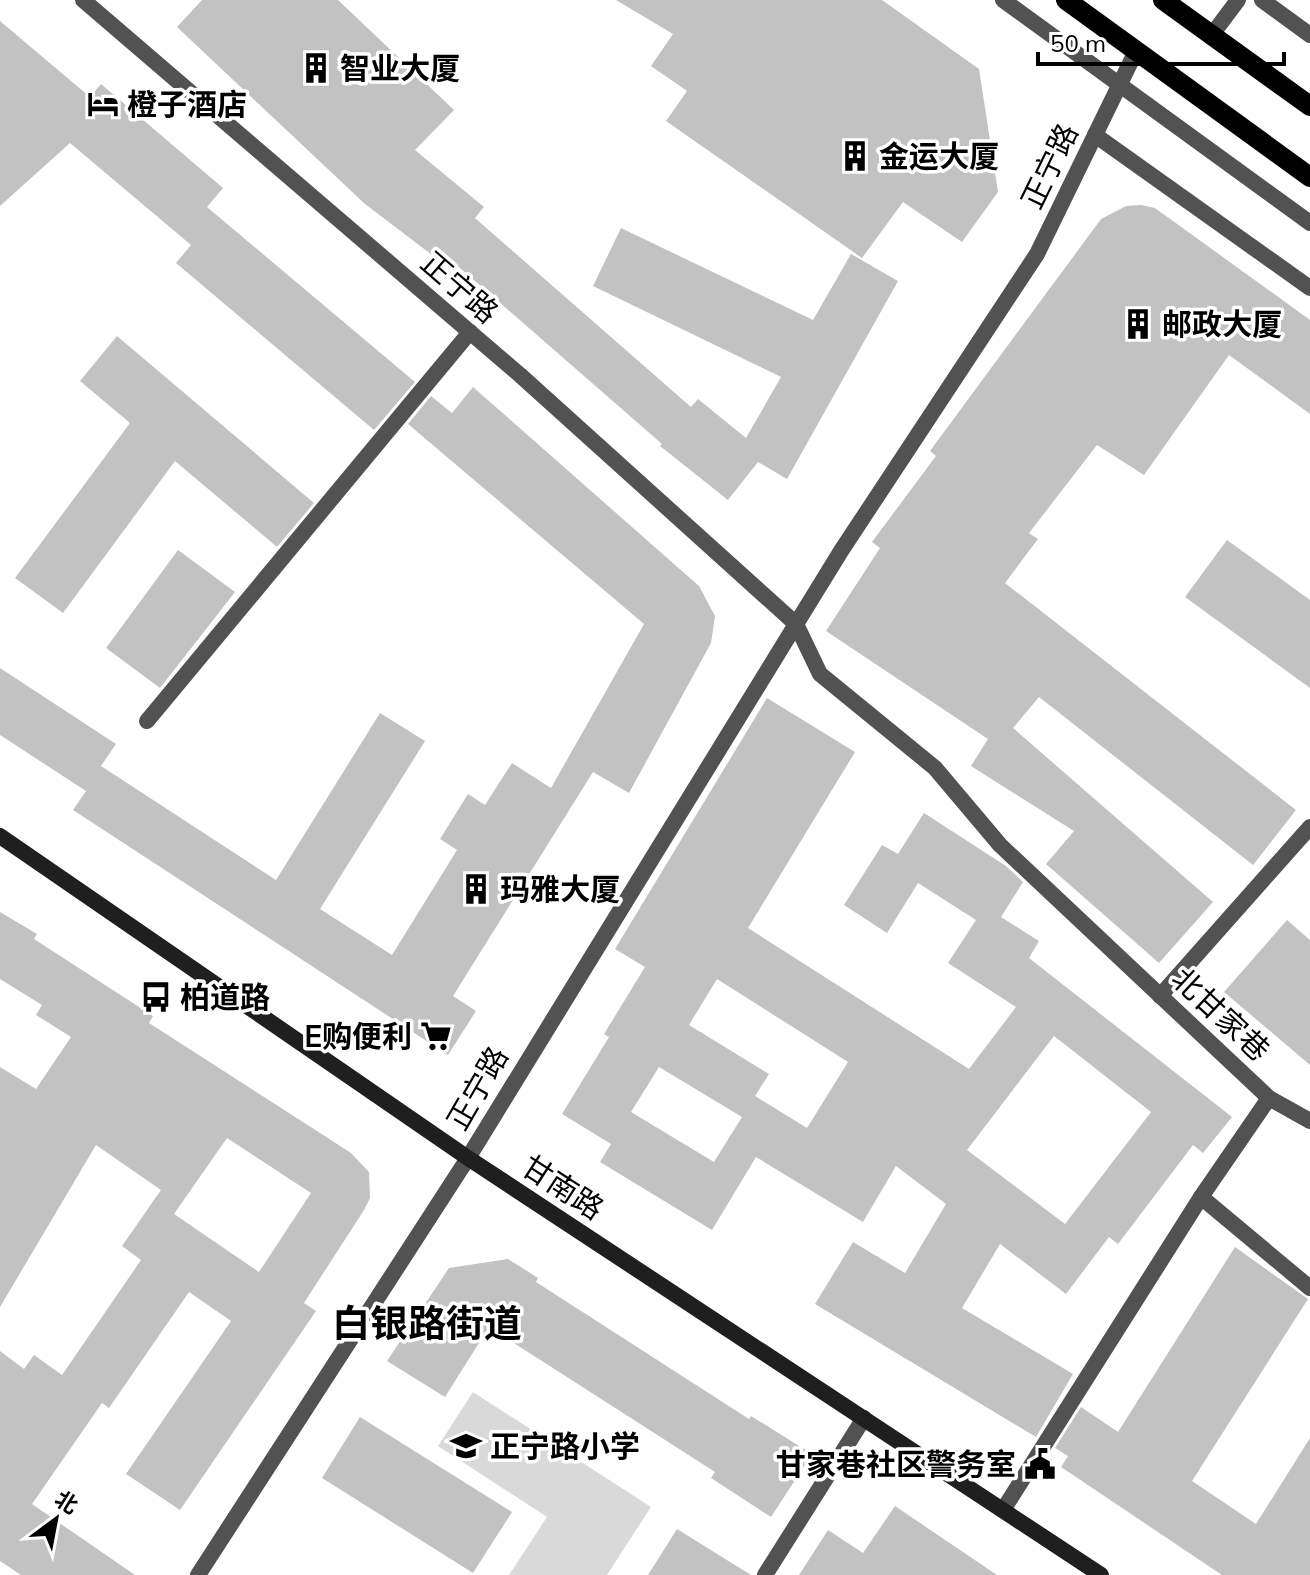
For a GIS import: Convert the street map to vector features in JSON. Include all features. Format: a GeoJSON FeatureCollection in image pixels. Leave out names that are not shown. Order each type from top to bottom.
{"type":"FeatureCollection","features":[{"type":"Feature","properties":{"kind":"main road"},"geometry":{"type":"LineString","coordinates":[[1066,0],[1310,177]]}},
{"type":"Feature","properties":{"kind":"main road"},"geometry":{"type":"LineString","coordinates":[[1163,0],[1310,106]]}},
{"type":"Feature","properties":{"kind":"street","name":"正宁路"},"geometry":{"type":"LineString","coordinates":[[83,0],[470,332],[796,624]]}},
{"type":"Feature","properties":{"kind":"street"},"geometry":{"type":"LineString","coordinates":[[1003,0],[1310,223]]}},
{"type":"Feature","properties":{"kind":"street"},"geometry":{"type":"LineString","coordinates":[[1211,36],[1238,0]]}},
{"type":"Feature","properties":{"kind":"street"},"geometry":{"type":"LineString","coordinates":[[1262,0],[1310,35]]}},
{"type":"Feature","properties":{"kind":"street","name":"正宁路"},"geometry":{"type":"LineString","coordinates":[[198,1575],[468,1158],[796,624],[1037,254],[1136,51]]}},
{"type":"Feature","properties":{"kind":"street"},"geometry":{"type":"LineString","coordinates":[[1095,135],[1310,288]]}},
{"type":"Feature","properties":{"kind":"street"},"geometry":{"type":"LineString","coordinates":[[147,721],[470,332]]}},
{"type":"Feature","properties":{"kind":"street","name":"北甘家巷"},"geometry":{"type":"LineString","coordinates":[[796,624],[820,674],[935,768],[1000,845],[1269,1098],[1201,1197],[1003,1510]]}},
{"type":"Feature","properties":{"kind":"street"},"geometry":{"type":"LineString","coordinates":[[1160,996],[1310,827]]}},
{"type":"Feature","properties":{"kind":"street","name":"甘南路"},"geometry":{"type":"LineString","coordinates":[[0,836],[468,1158],[1101,1575]]}},
{"type":"Feature","properties":{"kind":"street"},"geometry":{"type":"LineString","coordinates":[[1269,1098],[1310,1121]]}},
{"type":"Feature","properties":{"kind":"street"},"geometry":{"type":"LineString","coordinates":[[1201,1197],[1310,1288]]}},
{"type":"Feature","properties":{"kind":"street"},"geometry":{"type":"LineString","coordinates":[[765,1575],[864,1418]]}},
{"type":"Feature","properties":{"kind":"shaded area"},"geometry":{"type":"Polygon","coordinates":[[[473,1392],[651,1507],[607,1575],[509,1575],[547,1517],[438,1446],[473,1392]]]}},
{"type":"Feature","properties":{"kind":"building"},"geometry":{"type":"Polygon","coordinates":[[[202,0],[338,0],[454,110],[415,150],[484,207],[475,218],[691,407],[698,399],[746,438],[781,377],[593,286],[621,228],[813,320],[851,254],[898,281],[787,479],[758,462],[728,500],[660,446],[662,444],[445,255],[440,261],[365,204],[177,27],[202,0]]]}},
{"type":"Feature","properties":{"kind":"building","name":"金运大厦"},"geometry":{"type":"Polygon","coordinates":[[[616,0],[882,0],[979,69],[998,192],[962,242],[903,202],[862,258],[666,121],[687,91],[651,66],[673,34],[616,0]]]}},
{"type":"Feature","properties":{"kind":"building"},"geometry":{"type":"Polygon","coordinates":[[[0,21],[90,97],[101,84],[223,188],[207,207],[415,382],[374,430],[176,263],[191,245],[70,143],[0,206],[0,21]]]}},
{"type":"Feature","properties":{"kind":"building"},"geometry":{"type":"Polygon","coordinates":[[[1126,206],[1155,208],[1310,320],[1310,414],[1229,355],[1144,475],[1097,445],[1029,533],[1038,539],[1005,583],[1296,810],[1253,865],[1039,697],[1013,728],[1213,902],[1159,963],[1046,864],[1074,831],[971,766],[988,739],[826,631],[880,548],[872,542],[936,456],[930,451],[1101,219],[1126,206]]]}},
{"type":"Feature","properties":{"kind":"building"},"geometry":{"type":"Polygon","coordinates":[[[117,336],[314,503],[277,547],[175,461],[63,613],[15,578],[130,423],[80,381],[117,336]]]}},
{"type":"Feature","properties":{"kind":"building"},"geometry":{"type":"Polygon","coordinates":[[[473,387],[699,586],[715,616],[711,643],[629,793],[593,772],[453,996],[476,1011],[448,1055],[73,810],[86,791],[0,735],[0,668],[116,744],[101,766],[276,880],[380,713],[425,741],[320,909],[392,955],[457,850],[440,839],[468,794],[485,805],[512,763],[551,788],[644,624],[408,424],[431,396],[452,413],[473,387]]]}},
{"type":"Feature","properties":{"kind":"building"},"geometry":{"type":"Polygon","coordinates":[[[1227,540],[1310,600],[1310,688],[1185,597],[1227,540]]]}},
{"type":"Feature","properties":{"kind":"building"},"geometry":{"type":"Polygon","coordinates":[[[178,550],[235,592],[160,688],[106,648],[178,550]]]}},
{"type":"Feature","properties":{"kind":"building"},"geometry":{"type":"Polygon","coordinates":[[[767,698],[855,752],[748,928],[969,1069],[1016,1007],[948,963],[976,920],[918,883],[887,933],[844,905],[882,845],[898,854],[924,813],[1006,866],[1023,882],[1001,917],[1039,941],[1029,958],[1232,1117],[1203,1153],[1193,1145],[1118,1244],[1109,1237],[1066,1294],[1000,1244],[962,1308],[1073,1374],[1036,1437],[815,1304],[853,1242],[905,1273],[946,1204],[896,1166],[863,1222],[756,1157],[712,1230],[600,1162],[611,1144],[562,1114],[609,1037],[604,1034],[645,967],[615,949],[767,698]],[[717,979],[689,1025],[769,1074],[755,1096],[807,1128],[848,1062],[717,979]],[[1054,1036],[967,1150],[1065,1224],[1151,1112],[1054,1036]],[[659,1067],[631,1112],[714,1162],[742,1117],[659,1067]]]}},
{"type":"Feature","properties":{"kind":"building"},"geometry":{"type":"Polygon","coordinates":[[[0,912],[37,934],[34,939],[153,1016],[149,1023],[351,1153],[369,1172],[370,1198],[304,1303],[316,1311],[180,1510],[126,1474],[231,1321],[189,1292],[109,1408],[102,1403],[32,1504],[135,1575],[21,1575],[0,1561],[0,1351],[24,1369],[34,1355],[62,1375],[141,1260],[122,1246],[161,1190],[96,1145],[0,1307],[0,1067],[36,1089],[71,1037],[36,1015],[42,1005],[0,979],[0,912]],[[227,1138],[174,1214],[259,1272],[311,1193],[227,1138]]]}},
{"type":"Feature","properties":{"kind":"building"},"geometry":{"type":"Polygon","coordinates":[[[1287,920],[1310,940],[1310,1065],[1224,992],[1287,920]]]}},
{"type":"Feature","properties":{"kind":"building"},"geometry":{"type":"Polygon","coordinates":[[[1235,1247],[1308,1299],[1192,1481],[1256,1524],[1310,1438],[1310,1575],[1222,1575],[1061,1467],[1068,1456],[1055,1448],[1081,1407],[1118,1432],[1235,1247]]]}},
{"type":"Feature","properties":{"kind":"building"},"geometry":{"type":"Polygon","coordinates":[[[508,1259],[538,1278],[536,1282],[749,1419],[751,1416],[812,1454],[771,1517],[711,1478],[715,1472],[489,1327],[445,1397],[387,1361],[449,1268],[508,1259]]]}},
{"type":"Feature","properties":{"kind":"building"},"geometry":{"type":"Polygon","coordinates":[[[360,1417],[512,1512],[473,1573],[322,1478],[360,1417]]]}},
{"type":"Feature","properties":{"kind":"building"},"geometry":{"type":"Polygon","coordinates":[[[895,1506],[997,1575],[799,1575],[828,1530],[863,1553],[895,1506]]]}},
{"type":"Feature","properties":{"kind":"building"},"geometry":{"type":"Polygon","coordinates":[[[677,1529],[751,1575],[648,1575],[677,1529]]]}},
{"type":"Feature","properties":{"kind":"place","name":"智业大厦"},"geometry":{"type":"Point","coordinates":[316,68]}},
{"type":"Feature","properties":{"kind":"place","name":"橙子酒店"},"geometry":{"type":"Point","coordinates":[103,104]}},
{"type":"Feature","properties":{"kind":"place","name":"金运大厦"},"geometry":{"type":"Point","coordinates":[855,156]}},
{"type":"Feature","properties":{"kind":"place","name":"邮政大厦"},"geometry":{"type":"Point","coordinates":[1138,324]}},
{"type":"Feature","properties":{"kind":"place","name":"玛雅大厦"},"geometry":{"type":"Point","coordinates":[476,889]}},
{"type":"Feature","properties":{"kind":"place","name":"柏道路"},"geometry":{"type":"Point","coordinates":[156,997]}},
{"type":"Feature","properties":{"kind":"place","name":"E购便利"},"geometry":{"type":"Point","coordinates":[436,1036]}},
{"type":"Feature","properties":{"kind":"place","name":"正宁路小学"},"geometry":{"type":"Point","coordinates":[466,1446]}},
{"type":"Feature","properties":{"kind":"place","name":"甘家巷社区警务室"},"geometry":{"type":"Point","coordinates":[1040,1464]}},
{"type":"Feature","properties":{"kind":"district","name":"白银路街道"},"geometry":{"type":"Point","coordinates":[427,1323]}}]}
